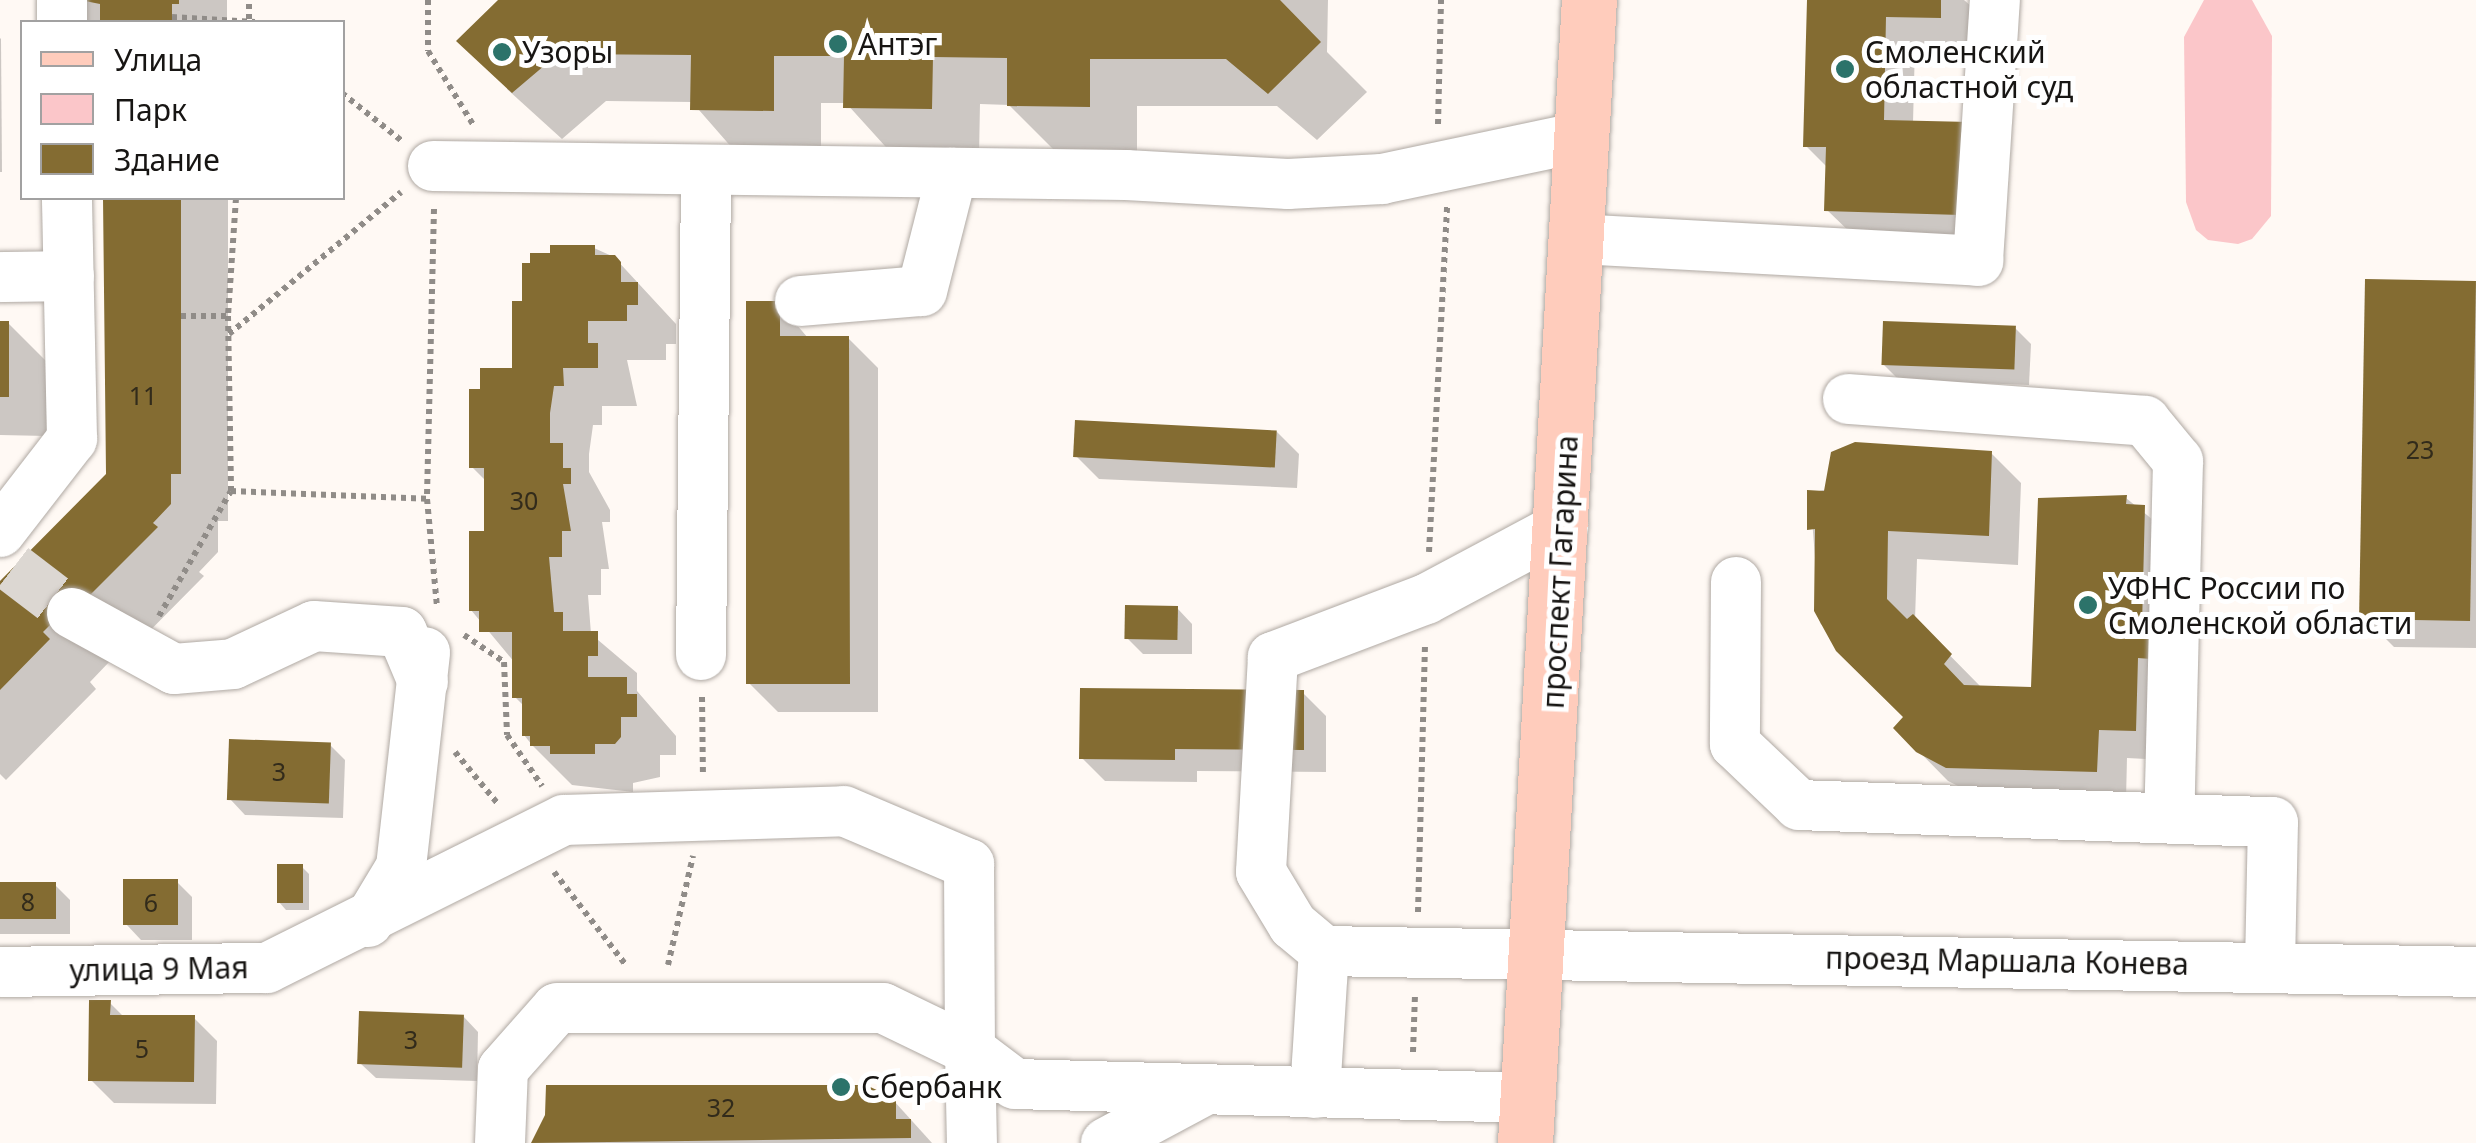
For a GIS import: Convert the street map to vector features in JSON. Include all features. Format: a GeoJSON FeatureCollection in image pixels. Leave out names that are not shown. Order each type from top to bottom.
{"type":"FeatureCollection","features":[{"type":"Feature","properties":{"kind":"main road","name":"проспект Гагарина"},"geometry":{"type":"LineString","coordinates":[[1527,1121],[1563,526],[1589,0]]}},
{"type":"Feature","properties":{"kind":"street"},"geometry":{"type":"LineString","coordinates":[[1577,239],[1978,262],[1994,0]]}},
{"type":"Feature","properties":{"kind":"street"},"geometry":{"type":"LineString","coordinates":[[433,166],[1288,184],[1382,179],[1582,137]]}},
{"type":"Feature","properties":{"kind":"street"},"geometry":{"type":"LineString","coordinates":[[701,655],[706,171]]}},
{"type":"Feature","properties":{"kind":"street"},"geometry":{"type":"LineString","coordinates":[[800,301],[922,291],[952,174]]}},
{"type":"Feature","properties":{"kind":"street"},"geometry":{"type":"LineString","coordinates":[[4,553],[72,440],[67,200]]}},
{"type":"Feature","properties":{"kind":"street"},"geometry":{"type":"LineString","coordinates":[[0,276],[69,276]]}},
{"type":"Feature","properties":{"kind":"street"},"geometry":{"type":"LineString","coordinates":[[1848,400],[2146,421],[2178,461],[2168,818]]}},
{"type":"Feature","properties":{"kind":"street"},"geometry":{"type":"LineString","coordinates":[[1314,1093],[1324,951],[1292,925],[1262,872],[1273,658],[1426,599],[1563,526]]}},
{"type":"Feature","properties":{"kind":"street"},"geometry":{"type":"LineString","coordinates":[[1736,582],[1735,744],[1799,806],[2273,822],[2270,966]]}},
{"type":"Feature","properties":{"kind":"street"},"geometry":{"type":"LineString","coordinates":[[72,613],[174,669],[234,664],[314,626],[402,632],[427,665],[401,866],[368,922]]}},
{"type":"Feature","properties":{"kind":"street"},"geometry":{"type":"LineString","coordinates":[[545,829],[703,816],[844,811],[969,864],[972,1143]]}},
{"type":"Feature","properties":{"kind":"street","name":"улица 9 Мая"},"geometry":{"type":"LineString","coordinates":[[0,972],[267,968],[368,922],[545,829]]}},
{"type":"Feature","properties":{"kind":"street","name":"проезд Маршала Конева"},"geometry":{"type":"LineString","coordinates":[[1324,951],[1537,950],[2476,972]]}},
{"type":"Feature","properties":{"kind":"street"},"geometry":{"type":"LineString","coordinates":[[500,1143],[503,1069],[557,1008],[883,1008],[970,1050],[1015,1084],[1314,1093],[1527,1121]]}},
{"type":"Feature","properties":{"kind":"street"},"geometry":{"type":"LineString","coordinates":[[1106,1143],[1206,1090]]}},
{"type":"Feature","properties":{"kind":"path"},"geometry":{"type":"LineString","coordinates":[[428,0],[428,51],[499,167]]}},
{"type":"Feature","properties":{"kind":"path"},"geometry":{"type":"LineString","coordinates":[[172,17],[231,20]]}},
{"type":"Feature","properties":{"kind":"path"},"geometry":{"type":"LineString","coordinates":[[345,95],[433,166]]}},
{"type":"Feature","properties":{"kind":"path"},"geometry":{"type":"LineString","coordinates":[[228,334],[433,166]]}},
{"type":"Feature","properties":{"kind":"path"},"geometry":{"type":"LineString","coordinates":[[433,166],[427,665],[545,829],[658,1008]]}},
{"type":"Feature","properties":{"kind":"path"},"geometry":{"type":"LineString","coordinates":[[140,650],[230,491],[228,316],[236,200]]}},
{"type":"Feature","properties":{"kind":"path"},"geometry":{"type":"LineString","coordinates":[[181,316],[228,316]]}},
{"type":"Feature","properties":{"kind":"path"},"geometry":{"type":"LineString","coordinates":[[230,491],[427,500]]}},
{"type":"Feature","properties":{"kind":"path"},"geometry":{"type":"LineString","coordinates":[[658,1008],[703,816],[701,655]]}},
{"type":"Feature","properties":{"kind":"path"},"geometry":{"type":"LineString","coordinates":[[427,665],[504,662],[508,735],[545,829]]}},
{"type":"Feature","properties":{"kind":"green space"},"geometry":{"type":"Polygon","coordinates":[[[2204,0],[2252,0],[2272,36],[2271,216],[2252,239],[2238,244],[2208,240],[2196,230],[2186,202],[2184,37],[2204,0]]]}},
{"type":"Feature","properties":{"kind":"building"},"geometry":{"type":"Polygon","coordinates":[[[80,0],[179,0],[179,4],[172,4],[172,20],[100,20],[100,4],[80,0]]]}},
{"type":"Feature","properties":{"kind":"building"},"geometry":{"type":"Polygon","coordinates":[[[498,0],[1280,0],[1321,42],[1268,94],[1226,59],[1090,59],[1090,107],[1007,106],[1007,58],[933,57],[932,109],[843,108],[844,56],[774,56],[774,111],[690,110],[691,55],[558,54],[512,93],[456,41],[498,0]]]}},
{"type":"Feature","properties":{"kind":"building","name":"Смоленский областной суд"},"geometry":{"type":"Polygon","coordinates":[[[1807,0],[1941,0],[1941,18],[1886,17],[1884,120],[1970,122],[1961,215],[1824,211],[1826,147],[1803,147],[1807,0]]]}},
{"type":"Feature","properties":{"kind":"building"},"geometry":{"type":"Polygon","coordinates":[[[103,200],[181,200],[181,474],[171,474],[171,504],[153,523],[158,527],[66,619],[61,614],[43,632],[50,639],[0,690],[0,581],[106,474],[103,200]]]}},
{"type":"Feature","properties":{"kind":"building"},"geometry":{"type":"Polygon","coordinates":[[[550,245],[595,245],[595,255],[615,255],[621,262],[621,282],[638,282],[638,305],[627,305],[627,321],[588,321],[588,343],[598,343],[598,368],[563,368],[564,386],[554,386],[550,413],[550,443],[563,443],[563,468],[571,468],[571,484],[563,484],[571,531],[562,531],[562,557],[549,557],[554,612],[563,612],[563,631],[598,631],[598,656],[588,656],[588,677],[627,677],[627,694],[637,694],[637,717],[621,717],[621,737],[615,744],[595,744],[595,754],[550,754],[550,746],[530,746],[530,736],[522,736],[522,698],[512,698],[512,632],[479,632],[479,611],[469,611],[469,531],[484,531],[484,468],[469,468],[469,389],[480,389],[480,368],[512,368],[512,301],[522,301],[522,263],[530,263],[530,253],[550,253],[550,245]]]}},
{"type":"Feature","properties":{"kind":"building"},"geometry":{"type":"Polygon","coordinates":[[[2365,279],[2476,281],[2470,621],[2359,619],[2365,279]]]}},
{"type":"Feature","properties":{"kind":"building"},"geometry":{"type":"Polygon","coordinates":[[[746,301],[780,301],[780,336],[849,336],[850,684],[746,684],[746,301]]]}},
{"type":"Feature","properties":{"kind":"building"},"geometry":{"type":"Polygon","coordinates":[[[0,321],[9,321],[9,397],[0,397],[0,321]]]}},
{"type":"Feature","properties":{"kind":"building"},"geometry":{"type":"Polygon","coordinates":[[[1883,321],[2016,326],[2014,370],[1881,365],[1883,321]]]}},
{"type":"Feature","properties":{"kind":"building"},"geometry":{"type":"Polygon","coordinates":[[[1075,420],[1277,431],[1275,468],[1073,457],[1075,420]]]}},
{"type":"Feature","properties":{"kind":"building","name":"УФНС России по Смоленской области"},"geometry":{"type":"Polygon","coordinates":[[[1855,442],[1992,451],[1989,536],[1888,531],[1887,599],[1907,619],[1913,614],[1952,654],[1944,664],[1964,685],[2031,687],[2038,498],[2127,495],[2126,504],[2145,505],[2142,626],[2152,626],[2151,659],[2138,658],[2136,731],[2099,730],[2097,772],[1946,768],[1916,752],[1893,728],[1903,717],[1836,651],[1814,611],[1815,529],[1807,530],[1807,490],[1824,491],[1831,452],[1855,442]]]}},
{"type":"Feature","properties":{"kind":"building"},"geometry":{"type":"Polygon","coordinates":[[[1125,605],[1178,606],[1177,640],[1124,639],[1125,605]]]}},
{"type":"Feature","properties":{"kind":"building"},"geometry":{"type":"Polygon","coordinates":[[[1080,688],[1304,690],[1304,750],[1175,749],[1175,760],[1079,759],[1080,688]]]}},
{"type":"Feature","properties":{"kind":"building"},"geometry":{"type":"Polygon","coordinates":[[[229,739],[331,743],[329,804],[227,800],[229,739]]]}},
{"type":"Feature","properties":{"kind":"building"},"geometry":{"type":"Polygon","coordinates":[[[277,864],[303,864],[303,903],[277,903],[277,864]]]}},
{"type":"Feature","properties":{"kind":"building"},"geometry":{"type":"Polygon","coordinates":[[[123,879],[178,879],[178,925],[123,925],[123,879]]]}},
{"type":"Feature","properties":{"kind":"building"},"geometry":{"type":"Polygon","coordinates":[[[0,882],[56,882],[56,919],[0,919],[0,882]]]}},
{"type":"Feature","properties":{"kind":"building"},"geometry":{"type":"Polygon","coordinates":[[[89,1000],[111,1000],[110,1015],[195,1015],[194,1082],[88,1081],[89,1000]]]}},
{"type":"Feature","properties":{"kind":"building"},"geometry":{"type":"Polygon","coordinates":[[[359,1011],[464,1015],[462,1068],[357,1064],[359,1011]]]}},
{"type":"Feature","properties":{"kind":"building"},"geometry":{"type":"Polygon","coordinates":[[[546,1085],[866,1085],[896,1099],[896,1119],[911,1119],[911,1138],[531,1143],[545,1115],[546,1085]]]}},
{"type":"Feature","properties":{"kind":"tunnel"},"geometry":{"type":"LineString","coordinates":[[13,568],[72,613]]}},
{"type":"Feature","properties":{"kind":"place","name":"Антэг"},"geometry":{"type":"Point","coordinates":[838,44]}},
{"type":"Feature","properties":{"kind":"place","name":"Узоры"},"geometry":{"type":"Point","coordinates":[502,52]}},
{"type":"Feature","properties":{"kind":"place","name":"Смоленский областной суд"},"geometry":{"type":"Point","coordinates":[1845,69]}},
{"type":"Feature","properties":{"kind":"place","name":"УФНС России по Смоленской области"},"geometry":{"type":"Point","coordinates":[2088,605]}},
{"type":"Feature","properties":{"kind":"place","name":"Сбербанк"},"geometry":{"type":"Point","coordinates":[841,1087]}}]}
